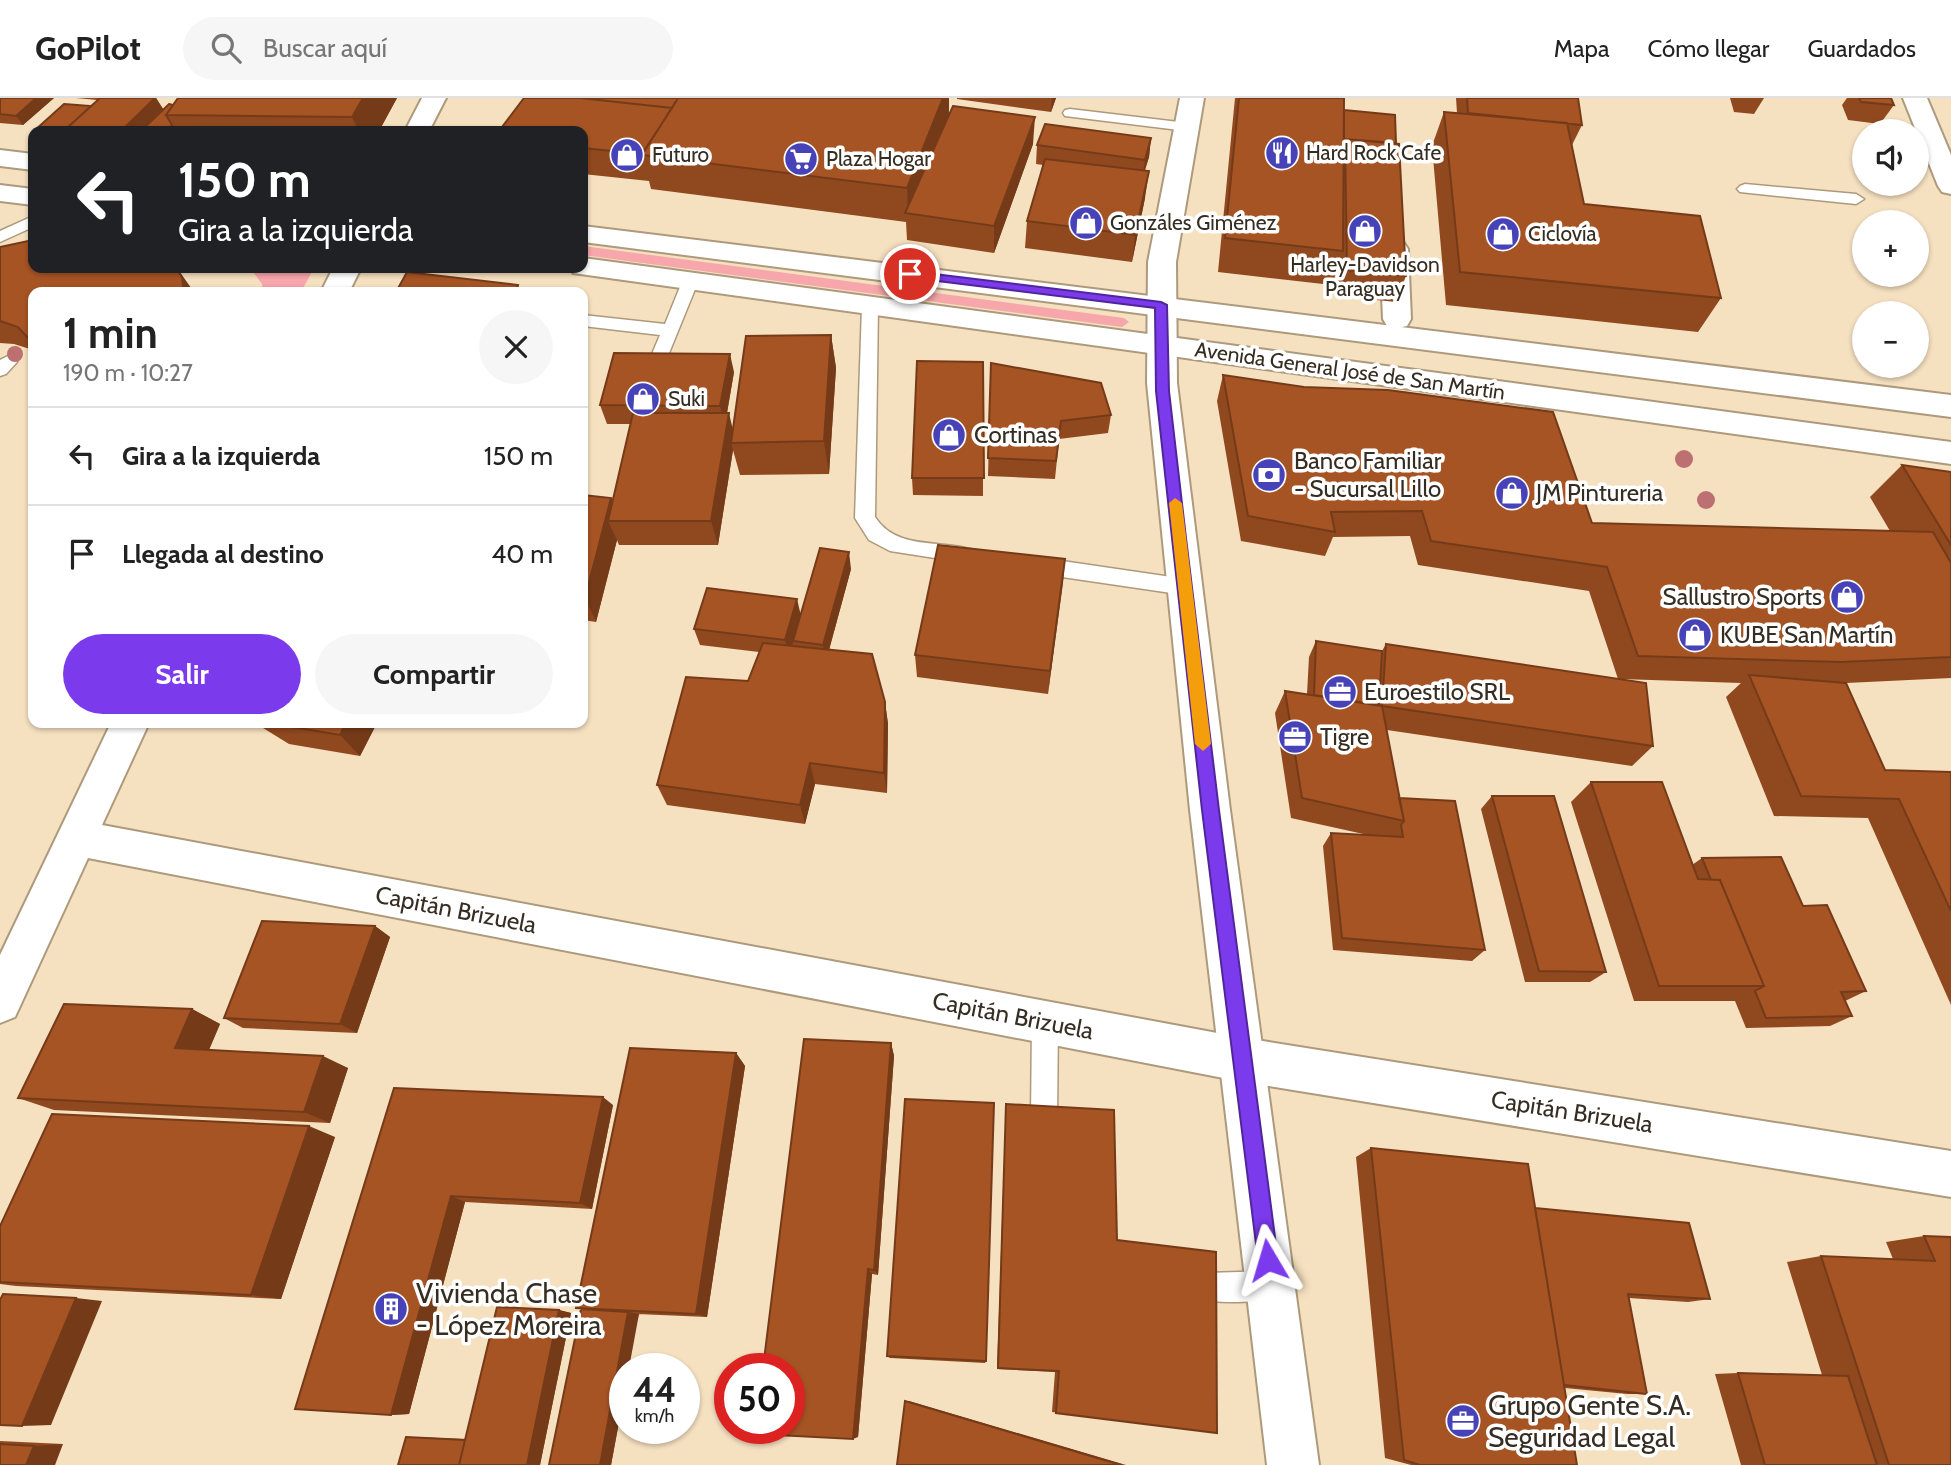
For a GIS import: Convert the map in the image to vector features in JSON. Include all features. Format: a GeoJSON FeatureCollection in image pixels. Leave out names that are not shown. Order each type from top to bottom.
{"type":"FeatureCollection","features":[{"type":"Feature","properties":{"kind":"main road"},"geometry":{"type":"LineString","coordinates":[[419,126],[433,98]]}},
{"type":"Feature","properties":{"kind":"main road"},"geometry":{"type":"LineString","coordinates":[[1192,98],[1163,257],[1163,391],[1293,1465]]}},
{"type":"Feature","properties":{"kind":"main road"},"geometry":{"type":"LineString","coordinates":[[1915,98],[1951,186]]}},
{"type":"Feature","properties":{"kind":"main road"},"geometry":{"type":"LineString","coordinates":[[0,158],[28,161]]}},
{"type":"Feature","properties":{"kind":"main road"},"geometry":{"type":"LineString","coordinates":[[0,192],[28,196]]}},
{"type":"Feature","properties":{"kind":"main road"},"geometry":{"type":"LineString","coordinates":[[1393,225],[1397,319]]}},
{"type":"Feature","properties":{"kind":"main road","name":"Avenida General José de San Martín"},"geometry":{"type":"LineString","coordinates":[[588,235],[1951,406]]}},
{"type":"Feature","properties":{"kind":"main road","name":"Avenida General José de San Martín"},"geometry":{"type":"LineString","coordinates":[[588,268],[1951,453]]}},
{"type":"Feature","properties":{"kind":"main road"},"geometry":{"type":"LineString","coordinates":[[0,1002],[128,728]]}},
{"type":"Feature","properties":{"kind":"main road","name":"Capitán Brizuela"},"geometry":{"type":"LineString","coordinates":[[78,838],[1244,1060],[1951,1174]]}},
{"type":"Feature","properties":{"kind":"lane"},"geometry":{"type":"LineString","coordinates":[[1088,98],[1077,117],[1187,127]]}},
{"type":"Feature","properties":{"kind":"lane"},"geometry":{"type":"LineString","coordinates":[[1745,189],[1856,199]]}},
{"type":"Feature","properties":{"kind":"lane"},"geometry":{"type":"LineString","coordinates":[[0,237],[28,223]]}},
{"type":"Feature","properties":{"kind":"lane"},"geometry":{"type":"LineString","coordinates":[[661,354],[690,282]]}},
{"type":"Feature","properties":{"kind":"lane"},"geometry":{"type":"LineString","coordinates":[[870,306],[865,518],[876,535],[897,546],[991,559]]}},
{"type":"Feature","properties":{"kind":"lane"},"geometry":{"type":"LineString","coordinates":[[588,322],[670,330]]}},
{"type":"Feature","properties":{"kind":"lane"},"geometry":{"type":"LineString","coordinates":[[1018,563],[1185,587]]}},
{"type":"Feature","properties":{"kind":"lane"},"geometry":{"type":"LineString","coordinates":[[1044,1118],[1045,1023]]}},
{"type":"Feature","properties":{"kind":"lane"},"geometry":{"type":"LineString","coordinates":[[1206,1287],[1271,1285]]}},
{"type":"Feature","properties":{"kind":"shaded area"},"geometry":{"type":"Polygon","coordinates":[[[588,247],[1124,318],[1129,322],[1122,327],[588,256],[588,247]]]}},
{"type":"Feature","properties":{"kind":"shaded area"},"geometry":{"type":"Polygon","coordinates":[[[254,273],[311,273],[304,287],[262,287],[254,273]]]}},
{"type":"Feature","properties":{"kind":"building"},"geometry":{"type":"Polygon","coordinates":[[[0,98],[36,98],[16,116],[0,114],[0,98]]]}},
{"type":"Feature","properties":{"kind":"building"},"geometry":{"type":"Polygon","coordinates":[[[100,98],[155,98],[126,126],[69,126],[100,98]]]}},
{"type":"Feature","properties":{"kind":"building"},"geometry":{"type":"Polygon","coordinates":[[[178,98],[363,98],[352,117],[166,115],[178,98]]]}},
{"type":"Feature","properties":{"kind":"building"},"geometry":{"type":"Polygon","coordinates":[[[524,98],[580,98],[672,108],[642,154],[588,149],[588,126],[503,126],[524,98]]]}},
{"type":"Feature","properties":{"kind":"building"},"geometry":{"type":"Polygon","coordinates":[[[580,98],[678,98],[672,108],[580,98]]]}},
{"type":"Feature","properties":{"kind":"building","name":"Plaza Hogar"},"geometry":{"type":"Polygon","coordinates":[[[678,98],[943,98],[907,188],[642,155],[678,98]]]}},
{"type":"Feature","properties":{"kind":"building"},"geometry":{"type":"Polygon","coordinates":[[[1239,98],[1344,98],[1343,251],[1225,238],[1239,98]]]}},
{"type":"Feature","properties":{"kind":"building"},"geometry":{"type":"Polygon","coordinates":[[[1467,98],[1578,98],[1582,125],[1468,113],[1467,98]]]}},
{"type":"Feature","properties":{"kind":"building"},"geometry":{"type":"Polygon","coordinates":[[[1859,98],[1891,98],[1894,105],[1861,102],[1859,98]]]}},
{"type":"Feature","properties":{"kind":"building"},"geometry":{"type":"Polygon","coordinates":[[[64,104],[91,106],[69,126],[40,126],[64,104]]]}},
{"type":"Feature","properties":{"kind":"building"},"geometry":{"type":"Polygon","coordinates":[[[169,104],[173,105],[166,115],[171,126],[146,126],[169,104]]]}},
{"type":"Feature","properties":{"kind":"building"},"geometry":{"type":"Polygon","coordinates":[[[953,106],[1035,117],[994,226],[905,213],[953,106]]]}},
{"type":"Feature","properties":{"kind":"building"},"geometry":{"type":"Polygon","coordinates":[[[1344,110],[1395,115],[1396,143],[1345,139],[1344,143],[1344,110]]]}},
{"type":"Feature","properties":{"kind":"building"},"geometry":{"type":"Polygon","coordinates":[[[1444,112],[1567,123],[1584,204],[1700,216],[1721,298],[1460,272],[1444,112]]]}},
{"type":"Feature","properties":{"kind":"building"},"geometry":{"type":"Polygon","coordinates":[[[1045,124],[1151,138],[1145,160],[1037,145],[1045,124]]]}},
{"type":"Feature","properties":{"kind":"building"},"geometry":{"type":"Polygon","coordinates":[[[1345,139],[1399,144],[1406,276],[1347,270],[1345,139]]]}},
{"type":"Feature","properties":{"kind":"building"},"geometry":{"type":"Polygon","coordinates":[[[1045,159],[1149,171],[1135,235],[1027,221],[1045,159]]]}},
{"type":"Feature","properties":{"kind":"building"},"geometry":{"type":"Polygon","coordinates":[[[28,241],[28,273],[179,273],[183,287],[28,287],[28,338],[18,327],[0,321],[0,247],[28,241]]]}},
{"type":"Feature","properties":{"kind":"building"},"geometry":{"type":"Polygon","coordinates":[[[406,273],[518,285],[517,287],[399,287],[406,273]]]}},
{"type":"Feature","properties":{"kind":"building"},"geometry":{"type":"Polygon","coordinates":[[[831,335],[824,441],[731,443],[746,336],[831,335]]]}},
{"type":"Feature","properties":{"kind":"building"},"geometry":{"type":"Polygon","coordinates":[[[614,353],[730,354],[720,406],[600,405],[614,353]]]}},
{"type":"Feature","properties":{"kind":"building"},"geometry":{"type":"Polygon","coordinates":[[[917,361],[983,362],[984,478],[912,478],[917,361]]]}},
{"type":"Feature","properties":{"kind":"building"},"geometry":{"type":"Polygon","coordinates":[[[991,363],[1101,383],[1111,415],[1061,421],[1056,461],[988,458],[991,363]]]}},
{"type":"Feature","properties":{"kind":"building"},"geometry":{"type":"Polygon","coordinates":[[[1223,375],[1304,387],[1388,390],[1553,412],[1592,523],[1933,532],[1951,563],[1951,657],[1841,662],[1638,656],[1607,567],[1431,541],[1422,511],[1331,512],[1335,532],[1248,516],[1223,375]]]}},
{"type":"Feature","properties":{"kind":"building"},"geometry":{"type":"Polygon","coordinates":[[[633,413],[729,413],[711,521],[608,521],[633,413]]]}},
{"type":"Feature","properties":{"kind":"building"},"geometry":{"type":"Polygon","coordinates":[[[1902,465],[1951,472],[1951,545],[1902,465]]]}},
{"type":"Feature","properties":{"kind":"building"},"geometry":{"type":"Polygon","coordinates":[[[588,496],[611,498],[588,586],[588,496]]]}},
{"type":"Feature","properties":{"kind":"building"},"geometry":{"type":"Polygon","coordinates":[[[938,545],[1065,559],[1050,671],[915,655],[938,545]]]}},
{"type":"Feature","properties":{"kind":"building"},"geometry":{"type":"Polygon","coordinates":[[[820,548],[849,552],[823,645],[793,641],[820,548]]]}},
{"type":"Feature","properties":{"kind":"building"},"geometry":{"type":"Polygon","coordinates":[[[707,588],[797,599],[785,640],[694,629],[707,588]]]}},
{"type":"Feature","properties":{"kind":"building"},"geometry":{"type":"Polygon","coordinates":[[[1316,641],[1382,651],[1379,705],[1314,695],[1316,641]]]}},
{"type":"Feature","properties":{"kind":"building"},"geometry":{"type":"Polygon","coordinates":[[[763,643],[872,654],[885,702],[884,773],[810,763],[800,805],[657,785],[686,677],[748,681],[763,643]]]}},
{"type":"Feature","properties":{"kind":"building"},"geometry":{"type":"Polygon","coordinates":[[[1386,644],[1646,683],[1653,746],[1382,706],[1386,644]]]}},
{"type":"Feature","properties":{"kind":"building"},"geometry":{"type":"Polygon","coordinates":[[[1749,675],[1846,683],[1885,770],[1951,772],[1951,911],[1899,799],[1801,796],[1749,675]]]}},
{"type":"Feature","properties":{"kind":"building"},"geometry":{"type":"Polygon","coordinates":[[[1285,691],[1382,706],[1404,821],[1302,798],[1285,691]]]}},
{"type":"Feature","properties":{"kind":"building"},"geometry":{"type":"Polygon","coordinates":[[[299,728],[344,728],[340,735],[299,728]]]}},
{"type":"Feature","properties":{"kind":"building"},"geometry":{"type":"Polygon","coordinates":[[[1591,782],[1662,782],[1698,879],[1720,880],[1764,986],[1659,986],[1591,782]]]}},
{"type":"Feature","properties":{"kind":"building"},"geometry":{"type":"Polygon","coordinates":[[[1492,796],[1554,796],[1606,972],[1539,971],[1492,796]]]}},
{"type":"Feature","properties":{"kind":"building"},"geometry":{"type":"Polygon","coordinates":[[[1399,798],[1455,801],[1485,950],[1342,938],[1331,833],[1403,837],[1401,825],[1404,821],[1399,798]]]}},
{"type":"Feature","properties":{"kind":"building"},"geometry":{"type":"Polygon","coordinates":[[[1781,857],[1803,906],[1827,905],[1866,991],[1841,992],[1852,1016],[1766,1018],[1755,991],[1764,986],[1720,880],[1711,880],[1702,858],[1781,857]]]}},
{"type":"Feature","properties":{"kind":"building"},"geometry":{"type":"Polygon","coordinates":[[[262,921],[375,926],[340,1024],[224,1018],[262,921]]]}},
{"type":"Feature","properties":{"kind":"building"},"geometry":{"type":"Polygon","coordinates":[[[64,1004],[192,1009],[175,1048],[323,1056],[304,1112],[18,1098],[64,1004]]]}},
{"type":"Feature","properties":{"kind":"building"},"geometry":{"type":"Polygon","coordinates":[[[804,1039],[891,1043],[874,1270],[868,1269],[853,1439],[805,1437],[805,1353],[765,1353],[804,1039]]]}},
{"type":"Feature","properties":{"kind":"building"},"geometry":{"type":"Polygon","coordinates":[[[630,1048],[736,1053],[696,1314],[576,1308],[630,1048]]]}},
{"type":"Feature","properties":{"kind":"building","name":"Vivienda Chase - López Moreira"},"geometry":{"type":"Polygon","coordinates":[[[394,1088],[603,1097],[580,1203],[451,1196],[391,1415],[295,1409],[394,1088]]]}},
{"type":"Feature","properties":{"kind":"building"},"geometry":{"type":"Polygon","coordinates":[[[905,1099],[994,1103],[986,1361],[887,1356],[905,1099]]]}},
{"type":"Feature","properties":{"kind":"building"},"geometry":{"type":"Polygon","coordinates":[[[1006,1104],[1114,1110],[1117,1240],[1216,1252],[1217,1433],[1056,1413],[1059,1371],[998,1368],[1006,1104]]]}},
{"type":"Feature","properties":{"kind":"building"},"geometry":{"type":"Polygon","coordinates":[[[52,1114],[309,1126],[251,1295],[0,1282],[0,1226],[52,1114]]]}},
{"type":"Feature","properties":{"kind":"building"},"geometry":{"type":"Polygon","coordinates":[[[1371,1148],[1528,1164],[1577,1465],[1420,1465],[1404,1460],[1371,1148]]]}},
{"type":"Feature","properties":{"kind":"building"},"geometry":{"type":"Polygon","coordinates":[[[1535,1208],[1689,1223],[1710,1299],[1628,1294],[1647,1394],[1564,1385],[1535,1208]]]}},
{"type":"Feature","properties":{"kind":"building"},"geometry":{"type":"Polygon","coordinates":[[[1924,1236],[1951,1237],[1951,1465],[1889,1465],[1821,1256],[1935,1261],[1924,1236]]]}},
{"type":"Feature","properties":{"kind":"building"},"geometry":{"type":"Polygon","coordinates":[[[3,1294],[76,1298],[22,1426],[0,1425],[0,1300],[3,1294]]]}},
{"type":"Feature","properties":{"kind":"building"},"geometry":{"type":"Polygon","coordinates":[[[497,1307],[559,1310],[527,1465],[459,1465],[497,1307]]]}},
{"type":"Feature","properties":{"kind":"building"},"geometry":{"type":"Polygon","coordinates":[[[581,1309],[628,1312],[620,1353],[609,1353],[609,1416],[600,1465],[549,1465],[581,1309]]]}},
{"type":"Feature","properties":{"kind":"building"},"geometry":{"type":"Polygon","coordinates":[[[1738,1373],[1848,1376],[1877,1465],[1765,1465],[1738,1373]]]}},
{"type":"Feature","properties":{"kind":"building"},"geometry":{"type":"Polygon","coordinates":[[[905,1401],[1121,1465],[897,1465],[905,1401]]]}},
{"type":"Feature","properties":{"kind":"building"},"geometry":{"type":"Polygon","coordinates":[[[406,1437],[465,1440],[459,1465],[398,1465],[406,1437]]]}},
{"type":"Feature","properties":{"kind":"building"},"geometry":{"type":"Polygon","coordinates":[[[0,1444],[34,1446],[26,1465],[0,1465],[0,1444]]]}},
{"type":"Feature","properties":{"kind":"slow traffic"},"geometry":{"type":"LineString","coordinates":[[1175,503],[1203,744]]}},
{"type":"Feature","properties":{"kind":"place","name":"Hard Rock Cafe"},"geometry":{"type":"Point","coordinates":[1282,153]}},
{"type":"Feature","properties":{"kind":"place","name":"Futuro"},"geometry":{"type":"Point","coordinates":[627,155]}},
{"type":"Feature","properties":{"kind":"place","name":"Plaza Hogar"},"geometry":{"type":"Point","coordinates":[801,159]}},
{"type":"Feature","properties":{"kind":"place","name":"Gonzáles Giménez"},"geometry":{"type":"Point","coordinates":[1086,223]}},
{"type":"Feature","properties":{"kind":"place","name":"Harley-Davidson Paraguay"},"geometry":{"type":"Point","coordinates":[1365,231]}},
{"type":"Feature","properties":{"kind":"place","name":"Ciclovía"},"geometry":{"type":"Point","coordinates":[1503,234]}},
{"type":"Feature","properties":{"kind":"place","name":"Suki"},"geometry":{"type":"Point","coordinates":[643,399]}},
{"type":"Feature","properties":{"kind":"place","name":"Cortinas"},"geometry":{"type":"Point","coordinates":[949,435]}},
{"type":"Feature","properties":{"kind":"place","name":"Banco Familiar - Sucursal Lillo"},"geometry":{"type":"Point","coordinates":[1269,475]}},
{"type":"Feature","properties":{"kind":"place","name":"JM Pintureria"},"geometry":{"type":"Point","coordinates":[1512,493]}},
{"type":"Feature","properties":{"kind":"place","name":"Sallustro Sports"},"geometry":{"type":"Point","coordinates":[1847,597]}},
{"type":"Feature","properties":{"kind":"place","name":"KUBE San Martín"},"geometry":{"type":"Point","coordinates":[1695,635]}},
{"type":"Feature","properties":{"kind":"place","name":"Euroestilo SRL"},"geometry":{"type":"Point","coordinates":[1340,692]}},
{"type":"Feature","properties":{"kind":"place","name":"Tigre"},"geometry":{"type":"Point","coordinates":[1295,737]}},
{"type":"Feature","properties":{"kind":"place","name":"Vivienda Chase - López Moreira"},"geometry":{"type":"Point","coordinates":[391,1309]}},
{"type":"Feature","properties":{"kind":"place","name":"Grupo Gente S.A. Seguridad Legal"},"geometry":{"type":"Point","coordinates":[1463,1421]}},
{"type":"Feature","properties":{"kind":"route"},"geometry":{"type":"LineString","coordinates":[[910,274],[1161,305],[1163,391],[1179,538],[1210,810],[1268,1260]]}}]}
